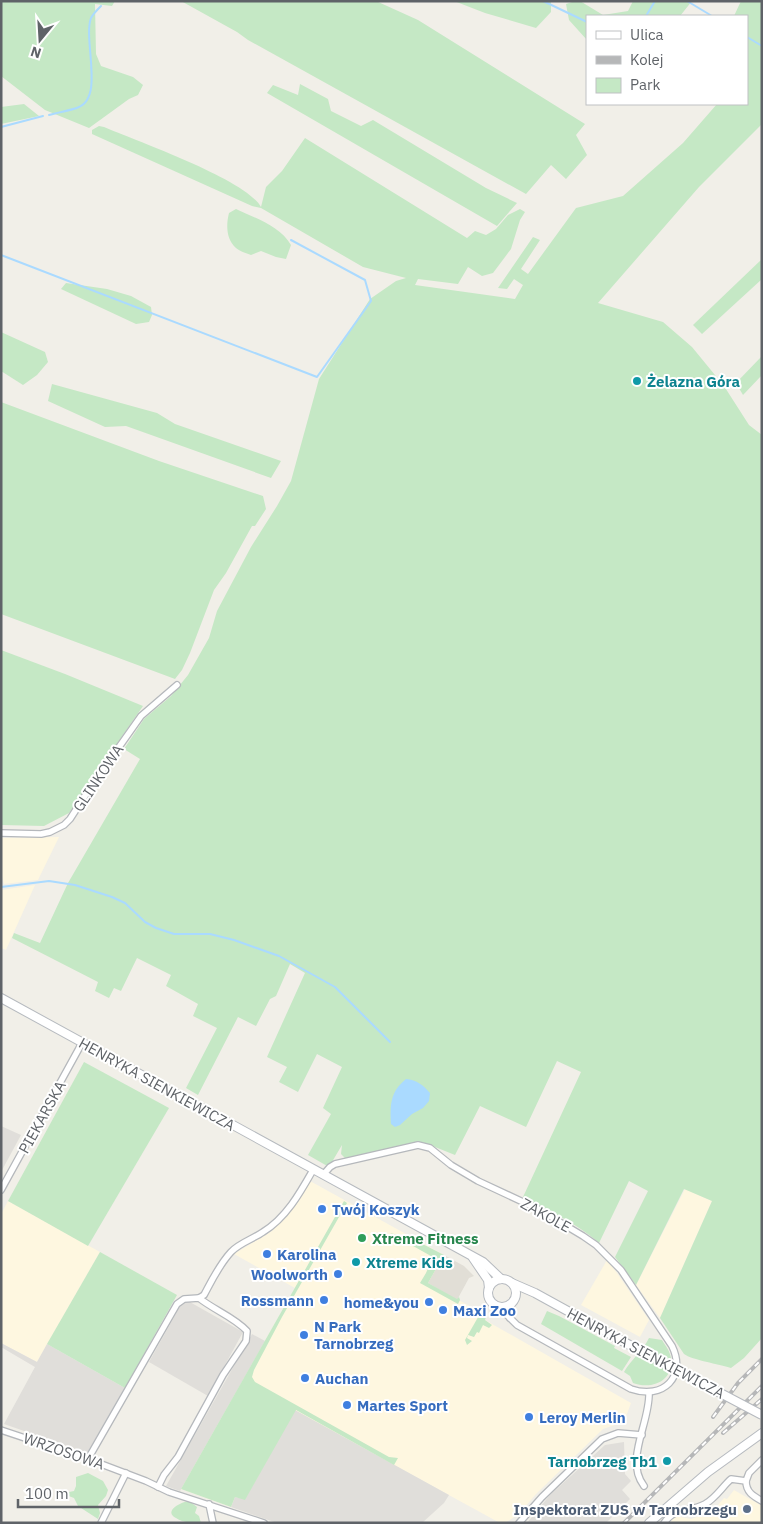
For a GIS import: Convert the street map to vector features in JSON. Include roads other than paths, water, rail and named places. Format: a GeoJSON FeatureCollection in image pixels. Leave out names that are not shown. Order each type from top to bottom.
{"type":"FeatureCollection","features":[{"type":"Feature","properties":{"kind":"main road","name":"HENRYKA SIENKIEWICZA"},"geometry":{"type":"LineString","coordinates":[[1,998],[472,1256],[487,1265],[501,1279]]}},
{"type":"Feature","properties":{"kind":"main road","name":"HENRYKA SIENKIEWICZA"},"geometry":{"type":"LineString","coordinates":[[472,1256],[489,1283],[489,1288]]}},
{"type":"Feature","properties":{"kind":"main road"},"geometry":{"type":"LineString","coordinates":[[516,1297],[516,1288],[512,1283],[501,1279],[492,1283],[489,1288],[490,1300],[499,1307],[506,1307],[516,1297],[530,1290]]}},
{"type":"Feature","properties":{"kind":"main road","name":"HENRYKA SIENKIEWICZA"},"geometry":{"type":"LineString","coordinates":[[512,1283],[530,1290],[762,1416]]}},
{"type":"Feature","properties":{"kind":"main road"},"geometry":{"type":"LineString","coordinates":[[649,1523],[708,1472],[762,1433]]}},
{"type":"Feature","properties":{"kind":"street","name":"GLINKOWA"},"geometry":{"type":"LineString","coordinates":[[1,833],[41,834],[64,825],[141,716],[177,685]]}},
{"type":"Feature","properties":{"kind":"street","name":"PIEKARSKA"},"geometry":{"type":"LineString","coordinates":[[1,1190],[82,1043]]}},
{"type":"Feature","properties":{"kind":"street","name":"ZAKOLE"},"geometry":{"type":"LineString","coordinates":[[323,1175],[330,1166],[335,1164],[418,1145],[424,1146],[435,1151],[463,1173],[538,1209],[583,1236],[621,1270],[651,1312],[675,1352],[677,1359],[676,1374],[664,1388],[649,1393]]}},
{"type":"Feature","properties":{"kind":"street"},"geometry":{"type":"LineString","coordinates":[[88,1459],[177,1304],[184,1299],[199,1298],[204,1295],[223,1261],[233,1250],[265,1232],[276,1222],[297,1198],[313,1170]]}},
{"type":"Feature","properties":{"kind":"street"},"geometry":{"type":"LineString","coordinates":[[158,1487],[164,1475],[178,1457],[223,1375],[246,1341],[247,1331],[239,1322],[212,1308],[199,1298]]}},
{"type":"Feature","properties":{"kind":"street"},"geometry":{"type":"LineString","coordinates":[[510,1318],[511,1304]]}},
{"type":"Feature","properties":{"kind":"street"},"geometry":{"type":"LineString","coordinates":[[499,1307],[517,1325],[625,1386],[640,1392],[649,1393],[649,1406],[638,1449],[636,1468],[639,1479],[644,1486]]}},
{"type":"Feature","properties":{"kind":"street","name":"WRZOSOWA"},"geometry":{"type":"LineString","coordinates":[[1,1430],[88,1459],[158,1487],[264,1523]]}},
{"type":"Feature","properties":{"kind":"street"},"geometry":{"type":"LineString","coordinates":[[519,1523],[542,1497],[602,1440],[618,1433],[642,1435]]}},
{"type":"Feature","properties":{"kind":"street"},"geometry":{"type":"LineString","coordinates":[[762,1460],[749,1473],[746,1481],[746,1488],[751,1495],[762,1501]]}},
{"type":"Feature","properties":{"kind":"street","name":"WRZOSOWA"},"geometry":{"type":"LineString","coordinates":[[101,1523],[126,1473]]}},
{"type":"Feature","properties":{"kind":"street"},"geometry":{"type":"LineString","coordinates":[[664,1523],[676,1511],[686,1511],[707,1503],[731,1479],[746,1481]]}},
{"type":"Feature","properties":{"kind":"street"},"geometry":{"type":"LineString","coordinates":[[210,1504],[213,1523]]}},
{"type":"Feature","properties":{"kind":"water"},"geometry":{"type":"Polygon","coordinates":[[[406,1079],[417,1082],[425,1088],[430,1093],[429,1101],[423,1108],[395,1127],[391,1124],[392,1099],[397,1089],[406,1079]]]}},
{"type":"Feature","properties":{"kind":"waterway"},"geometry":{"type":"LineString","coordinates":[[543,1],[586,22]]}},
{"type":"Feature","properties":{"kind":"waterway"},"geometry":{"type":"LineString","coordinates":[[647,15],[655,1]]}},
{"type":"Feature","properties":{"kind":"waterway"},"geometry":{"type":"LineString","coordinates":[[687,1],[710,15]]}},
{"type":"Feature","properties":{"kind":"waterway"},"geometry":{"type":"LineString","coordinates":[[49,115],[79,107],[86,101],[92,80],[89,27],[91,18],[101,6]]}},
{"type":"Feature","properties":{"kind":"waterway"},"geometry":{"type":"LineString","coordinates":[[748,38],[762,46]]}},
{"type":"Feature","properties":{"kind":"waterway"},"geometry":{"type":"LineString","coordinates":[[1,127],[43,116]]}},
{"type":"Feature","properties":{"kind":"waterway"},"geometry":{"type":"LineString","coordinates":[[1,255],[317,377],[371,301],[365,280],[291,240]]}},
{"type":"Feature","properties":{"kind":"waterway"},"geometry":{"type":"LineString","coordinates":[[1,887],[49,881],[75,885],[125,903],[145,922],[156,928],[174,934],[210,934],[234,940],[279,956],[335,987],[390,1042]]}},
{"type":"Feature","properties":{"kind":"railway"},"geometry":{"type":"LineString","coordinates":[[713,1417],[738,1383],[762,1359]]}},
{"type":"Feature","properties":{"kind":"railway"},"geometry":{"type":"LineString","coordinates":[[624,1523],[762,1386]]}},
{"type":"Feature","properties":{"kind":"railway"},"geometry":{"type":"LineString","coordinates":[[723,1433],[762,1399]]}},
{"type":"Feature","properties":{"kind":"place","name":"Żelazna Góra"},"geometry":{"type":"Point","coordinates":[637,381]}},
{"type":"Feature","properties":{"kind":"place","name":"Twój Koszyk"},"geometry":{"type":"Point","coordinates":[322,1209]}},
{"type":"Feature","properties":{"kind":"place","name":"Xtreme Fitness"},"geometry":{"type":"Point","coordinates":[362,1238]}},
{"type":"Feature","properties":{"kind":"place","name":"Karolina"},"geometry":{"type":"Point","coordinates":[267,1254]}},
{"type":"Feature","properties":{"kind":"place","name":"Xtreme Kids"},"geometry":{"type":"Point","coordinates":[356,1262]}},
{"type":"Feature","properties":{"kind":"place","name":"Woolworth"},"geometry":{"type":"Point","coordinates":[338,1274]}},
{"type":"Feature","properties":{"kind":"place","name":"Rossmann"},"geometry":{"type":"Point","coordinates":[324,1300]}},
{"type":"Feature","properties":{"kind":"place","name":"home&you"},"geometry":{"type":"Point","coordinates":[429,1302]}},
{"type":"Feature","properties":{"kind":"place","name":"Maxi Zoo"},"geometry":{"type":"Point","coordinates":[443,1310]}},
{"type":"Feature","properties":{"kind":"place","name":"N Park Tarnobrzeg"},"geometry":{"type":"Point","coordinates":[304,1335]}},
{"type":"Feature","properties":{"kind":"place","name":"Auchan"},"geometry":{"type":"Point","coordinates":[305,1378]}},
{"type":"Feature","properties":{"kind":"place","name":"Martes Sport"},"geometry":{"type":"Point","coordinates":[347,1405]}},
{"type":"Feature","properties":{"kind":"place","name":"Leroy Merlin"},"geometry":{"type":"Point","coordinates":[529,1417]}},
{"type":"Feature","properties":{"kind":"place","name":"Tarnobrzeg Tb1"},"geometry":{"type":"Point","coordinates":[667,1461]}},
{"type":"Feature","properties":{"kind":"place","name":"Inspektorat ZUS w Tarnobrzegu"},"geometry":{"type":"Point","coordinates":[747,1509]}}]}
